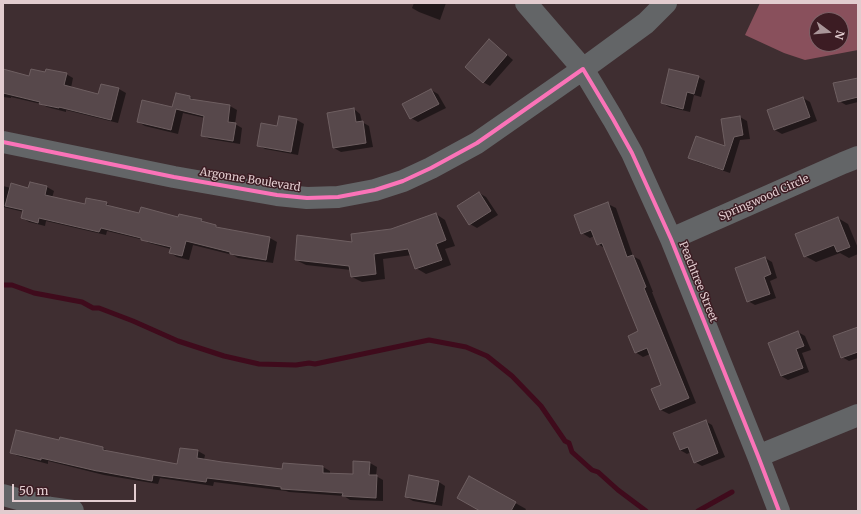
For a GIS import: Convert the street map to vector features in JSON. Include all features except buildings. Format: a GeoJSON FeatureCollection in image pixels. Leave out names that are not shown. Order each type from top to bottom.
{"type":"FeatureCollection","features":[{"type":"Feature","properties":{"kind":"street","name":"Peachtree Street"},"geometry":{"type":"LineString","coordinates":[[526,3],[583,69],[632,153],[671,239],[779,511]]}},
{"type":"Feature","properties":{"kind":"street","name":"Argonne Boulevard"},"geometry":{"type":"LineString","coordinates":[[3,142],[174,177],[277,195],[307,198],[338,197],[375,190],[404,181],[431,168],[477,142],[583,69],[646,23],[666,3]]}},
{"type":"Feature","properties":{"kind":"street","name":"Springwood Circle"},"geometry":{"type":"LineString","coordinates":[[671,239],[858,157]]}},
{"type":"Feature","properties":{"kind":"street"},"geometry":{"type":"LineString","coordinates":[[758,456],[858,415]]}},
{"type":"Feature","properties":{"kind":"street"},"geometry":{"type":"LineString","coordinates":[[3,495],[51,508],[72,511]]}},
{"type":"Feature","properties":{"kind":"shaded area"},"geometry":{"type":"Polygon","coordinates":[[[760,3],[858,3],[858,50],[849,52],[849,12],[809,12],[809,52],[847,52],[805,60],[784,53],[745,35],[760,3]]]}},
{"type":"Feature","properties":{"kind":"waterway"},"geometry":{"type":"LineString","coordinates":[[3,285],[12,285],[34,293],[82,302],[93,308],[99,308],[133,321],[178,341],[224,356],[259,364],[315,364],[429,340],[466,347],[487,356],[512,376],[541,406],[565,441],[569,443],[572,452],[592,470],[598,472],[618,490],[646,511]]}},
{"type":"Feature","properties":{"kind":"waterway"},"geometry":{"type":"LineString","coordinates":[[698,511],[732,492]]}},
{"type":"Feature","properties":{"kind":"cycle path"},"geometry":{"type":"LineString","coordinates":[[3,142],[174,177],[277,195],[307,198],[338,197],[375,190],[403,181],[431,168],[477,143],[583,69],[632,153],[671,239],[779,511]]}}]}
